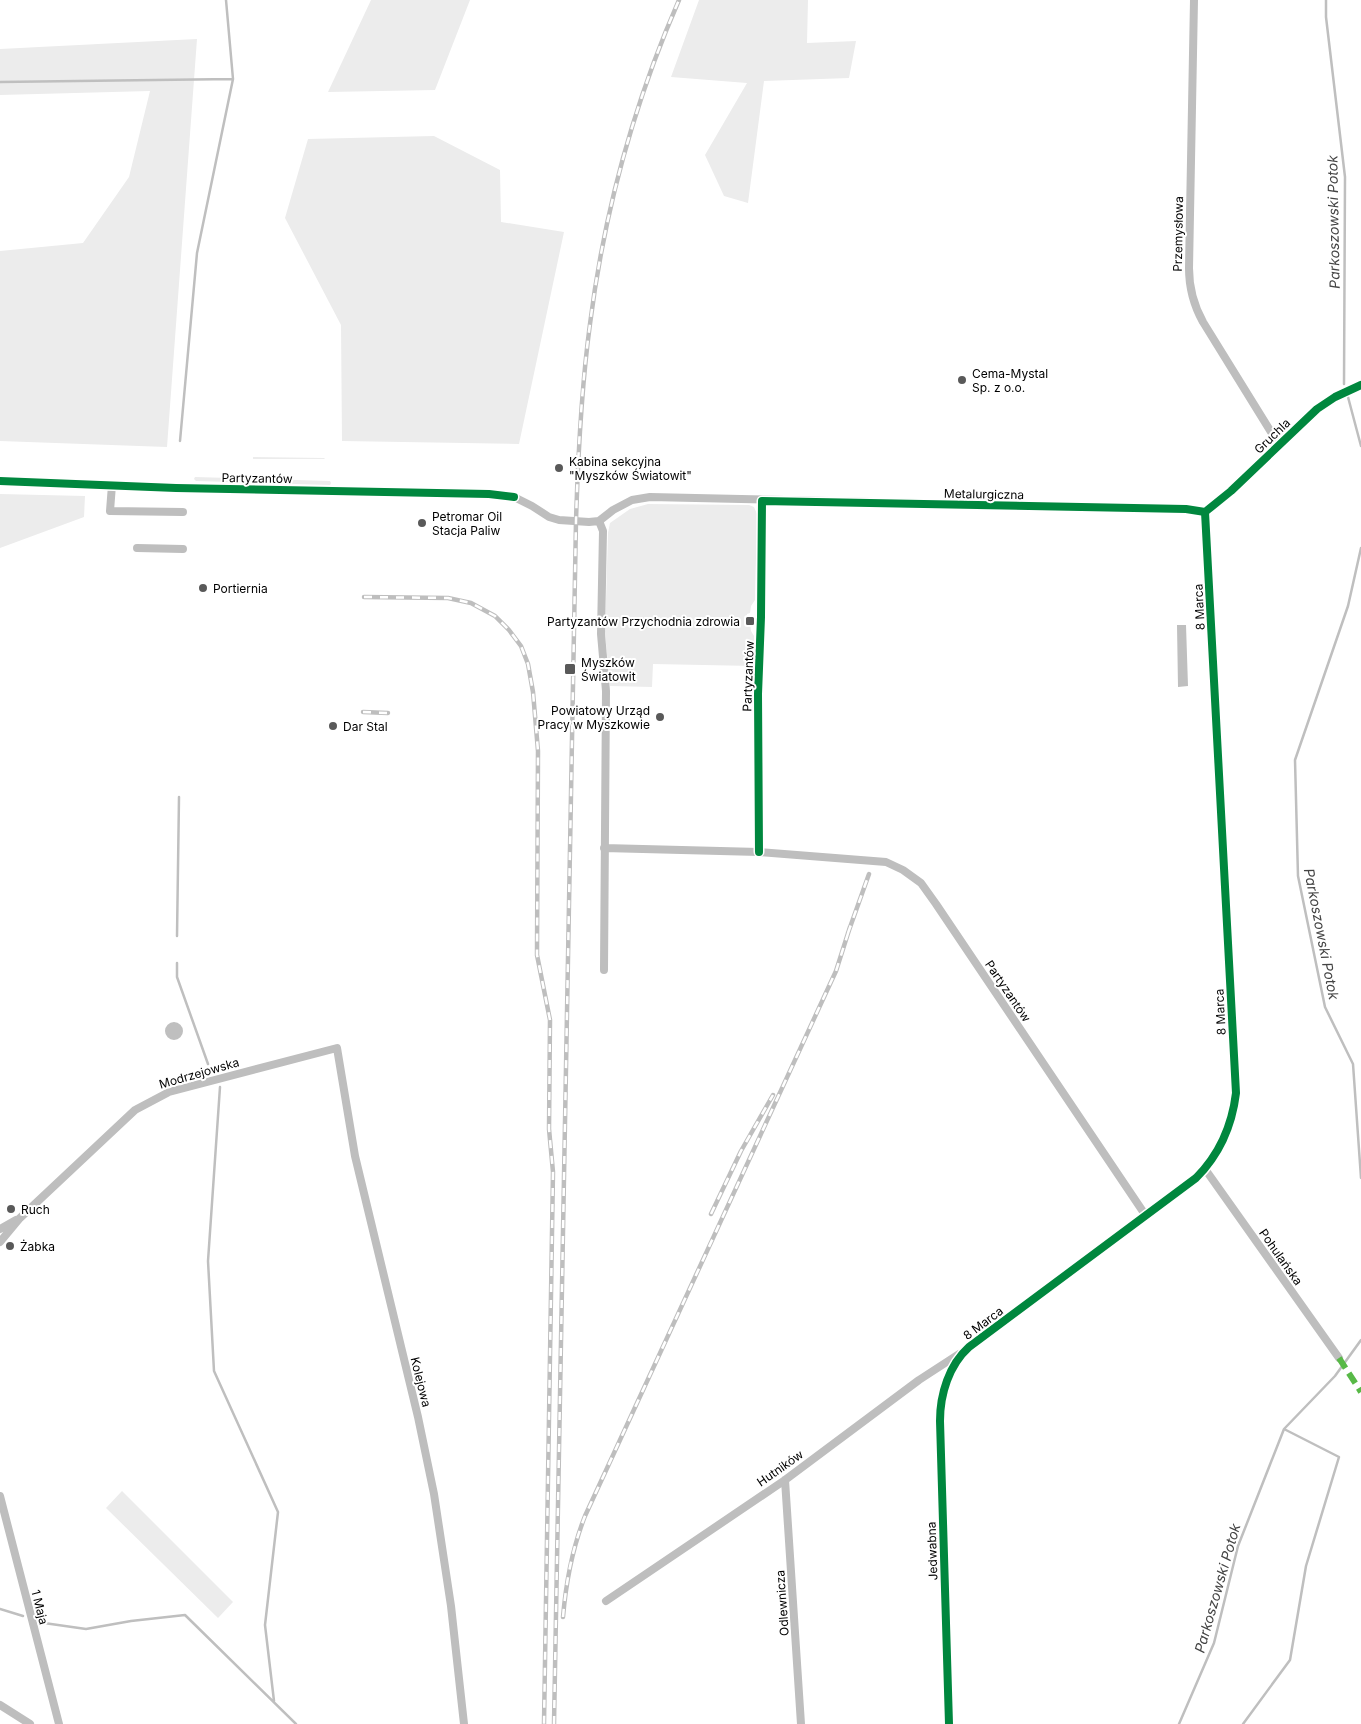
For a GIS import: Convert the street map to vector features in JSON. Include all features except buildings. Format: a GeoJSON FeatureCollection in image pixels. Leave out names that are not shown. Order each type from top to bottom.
{"type":"FeatureCollection","features":[{"type":"Feature","properties":{"kind":"street","name":"Przemysłowa"},"geometry":{"type":"LineString","coordinates":[[1194,0],[1189,268],[1191,292],[1203,322],[1279,445]]}},
{"type":"Feature","properties":{"kind":"street","name":"Gruchla"},"geometry":{"type":"LineString","coordinates":[[1205,512],[1231,492],[1327,402],[1361,385]]}},
{"type":"Feature","properties":{"kind":"street","name":"Partyzantów"},"geometry":{"type":"LineString","coordinates":[[0,481],[489,494],[514,497],[549,517],[559,520],[599,521]]}},
{"type":"Feature","properties":{"kind":"street"},"geometry":{"type":"LineString","coordinates":[[112,485],[110,511],[183,512]]}},
{"type":"Feature","properties":{"kind":"street"},"geometry":{"type":"LineString","coordinates":[[604,970],[606,691],[601,634],[603,531],[599,521],[613,510],[632,500],[650,497],[762,501]]}},
{"type":"Feature","properties":{"kind":"street","name":"Metalurgiczna"},"geometry":{"type":"LineString","coordinates":[[762,501],[1186,509],[1205,512]]}},
{"type":"Feature","properties":{"kind":"street","name":"Partyzantów"},"geometry":{"type":"LineString","coordinates":[[762,501],[758,694],[759,852],[886,862],[903,870],[921,883],[1146,1216]]}},
{"type":"Feature","properties":{"kind":"street","name":"8 Marca"},"geometry":{"type":"LineString","coordinates":[[948,1379],[955,1363],[965,1351],[1187,1186],[1205,1169],[1218,1150],[1227,1132],[1233,1112],[1236,1093],[1205,512]]}},
{"type":"Feature","properties":{"kind":"street"},"geometry":{"type":"LineString","coordinates":[[137,548],[183,549]]}},
{"type":"Feature","properties":{"kind":"street"},"geometry":{"type":"LineString","coordinates":[[604,848],[759,852]]}},
{"type":"Feature","properties":{"kind":"street","name":"Modrzejowska"},"geometry":{"type":"LineString","coordinates":[[0,1242],[20,1218],[135,1110],[152,1099],[169,1092],[337,1048]]}},
{"type":"Feature","properties":{"kind":"street","name":"Kolejowa"},"geometry":{"type":"LineString","coordinates":[[337,1048],[355,1156],[418,1417],[434,1494],[447,1579],[464,1724]]}},
{"type":"Feature","properties":{"kind":"street","name":"Pohulańska"},"geometry":{"type":"LineString","coordinates":[[1205,1169],[1339,1358]]}},
{"type":"Feature","properties":{"kind":"street","name":"Modrzejowska"},"geometry":{"type":"LineString","coordinates":[[0,1228],[20,1218]]}},
{"type":"Feature","properties":{"kind":"street","name":"Hutników"},"geometry":{"type":"LineString","coordinates":[[606,1601],[785,1480],[919,1380],[965,1351]]}},
{"type":"Feature","properties":{"kind":"street","name":"Jedwabna"},"geometry":{"type":"LineString","coordinates":[[948,1379],[942,1401],[940,1421],[949,1724]]}},
{"type":"Feature","properties":{"kind":"street","name":"Odlewnicza"},"geometry":{"type":"LineString","coordinates":[[785,1480],[801,1724]]}},
{"type":"Feature","properties":{"kind":"street","name":"1 Maja"},"geometry":{"type":"LineString","coordinates":[[0,1496],[59,1724]]}},
{"type":"Feature","properties":{"kind":"street"},"geometry":{"type":"LineString","coordinates":[[0,1704],[30,1724]]}},
{"type":"Feature","properties":{"kind":"shaded area"},"geometry":{"type":"Polygon","coordinates":[[[371,0],[470,0],[435,90],[328,92],[371,0]]]}},
{"type":"Feature","properties":{"kind":"shaded area"},"geometry":{"type":"Polygon","coordinates":[[[699,0],[808,0],[807,43],[856,41],[849,78],[764,81],[748,203],[724,196],[705,155],[747,83],[671,77],[699,0]]]}},
{"type":"Feature","properties":{"kind":"shaded area"},"geometry":{"type":"Polygon","coordinates":[[[197,39],[167,447],[0,441],[0,251],[83,243],[129,177],[150,91],[0,95],[0,49],[197,39]]]}},
{"type":"Feature","properties":{"kind":"shaded area"},"geometry":{"type":"Polygon","coordinates":[[[434,136],[500,170],[501,222],[564,232],[519,444],[342,441],[341,325],[285,218],[308,139],[434,136]]]}},
{"type":"Feature","properties":{"kind":"shaded area"},"geometry":{"type":"Polygon","coordinates":[[[253,457],[324,458],[325,459],[253,459],[253,457]]]}},
{"type":"Feature","properties":{"kind":"shaded area"},"geometry":{"type":"Polygon","coordinates":[[[195,477],[330,481],[331,483],[330,485],[196,481],[195,477]]]}},
{"type":"Feature","properties":{"kind":"shaded area"},"geometry":{"type":"Polygon","coordinates":[[[0,494],[85,496],[84,517],[0,548],[0,494]]]}},
{"type":"Feature","properties":{"kind":"shaded area"},"geometry":{"type":"Polygon","coordinates":[[[648,504],[749,505],[754,507],[757,514],[755,600],[751,606],[750,613],[747,614],[747,622],[750,623],[754,636],[754,666],[653,664],[652,687],[610,686],[605,633],[608,533],[610,523],[630,509],[648,504]]]}},
{"type":"Feature","properties":{"kind":"shaded area"},"geometry":{"type":"Polygon","coordinates":[[[1177,625],[1186,625],[1188,686],[1178,687],[1177,625]]]}},
{"type":"Feature","properties":{"kind":"shaded area"},"geometry":{"type":"Polygon","coordinates":[[[174,1022],[180,1025],[183,1031],[180,1037],[174,1040],[168,1037],[165,1031],[168,1025],[174,1022]]]}},
{"type":"Feature","properties":{"kind":"shaded area"},"geometry":{"type":"Polygon","coordinates":[[[122,1491],[233,1602],[218,1618],[106,1508],[122,1491]]]}},
{"type":"Feature","properties":{"kind":"waterway"},"geometry":{"type":"LineString","coordinates":[[180,441],[197,253],[233,79],[226,0]]}},
{"type":"Feature","properties":{"kind":"waterway","name":"Parkoszowski Potok"},"geometry":{"type":"LineString","coordinates":[[1326,0],[1326,17],[1345,177],[1344,384]]}},
{"type":"Feature","properties":{"kind":"waterway"},"geometry":{"type":"LineString","coordinates":[[0,82],[233,79]]}},
{"type":"Feature","properties":{"kind":"waterway","name":"Parkoszowski Potok"},"geometry":{"type":"LineString","coordinates":[[1348,397],[1361,446]]}},
{"type":"Feature","properties":{"kind":"waterway","name":"Parkoszowski Potok"},"geometry":{"type":"LineString","coordinates":[[1361,548],[1348,606],[1295,760],[1298,876],[1325,1007],[1353,1064],[1361,1178]]}},
{"type":"Feature","properties":{"kind":"waterway"},"geometry":{"type":"LineString","coordinates":[[177,936],[179,797]]}},
{"type":"Feature","properties":{"kind":"waterway"},"geometry":{"type":"LineString","coordinates":[[177,963],[177,977],[208,1064]]}},
{"type":"Feature","properties":{"kind":"waterway"},"geometry":{"type":"LineString","coordinates":[[220,1087],[208,1261],[214,1371],[278,1512],[265,1625],[274,1701]]}},
{"type":"Feature","properties":{"kind":"waterway","name":"Parkoszowski Potok"},"geometry":{"type":"LineString","coordinates":[[1179,1724],[1214,1643],[1238,1546],[1284,1429],[1335,1376],[1361,1340]]}},
{"type":"Feature","properties":{"kind":"waterway","name":"Parkoszowski Potok"},"geometry":{"type":"LineString","coordinates":[[1243,1724],[1290,1660],[1306,1566],[1339,1457],[1284,1429]]}},
{"type":"Feature","properties":{"kind":"waterway"},"geometry":{"type":"LineString","coordinates":[[0,1609],[23,1616]]}},
{"type":"Feature","properties":{"kind":"waterway"},"geometry":{"type":"LineString","coordinates":[[44,1623],[86,1629],[131,1621],[185,1615],[296,1724]]}},
{"type":"Feature","properties":{"kind":"railway"},"geometry":{"type":"LineString","coordinates":[[554,1724],[576,521],[582,398],[596,282],[612,200],[648,78],[679,0]]}},
{"type":"Feature","properties":{"kind":"railway"},"geometry":{"type":"LineString","coordinates":[[364,597],[448,598],[471,603],[495,616],[521,646],[528,664],[533,692],[538,751],[537,955],[550,1020],[549,1129],[553,1172],[544,1724]]}},
{"type":"Feature","properties":{"kind":"railway"},"geometry":{"type":"LineString","coordinates":[[363,712],[388,713]]}},
{"type":"Feature","properties":{"kind":"railway"},"geometry":{"type":"LineString","coordinates":[[848,933],[869,874]]}},
{"type":"Feature","properties":{"kind":"railway"},"geometry":{"type":"LineString","coordinates":[[563,1617],[570,1566],[585,1516],[836,971],[850,927]]}},
{"type":"Feature","properties":{"kind":"railway"},"geometry":{"type":"LineString","coordinates":[[711,1214],[741,1151],[773,1095]]}},
{"type":"Feature","properties":{"kind":"marked path"},"geometry":{"type":"LineString","coordinates":[[1339,1358],[1361,1392]]}},
{"type":"Feature","properties":{"kind":"cycle path"},"geometry":{"type":"LineString","coordinates":[[1205,512],[1231,491],[1317,409],[1335,397],[1361,385]]}},
{"type":"Feature","properties":{"kind":"cycle path"},"geometry":{"type":"LineString","coordinates":[[0,481],[176,488],[489,494],[514,497]]}},
{"type":"Feature","properties":{"kind":"cycle path"},"geometry":{"type":"LineString","coordinates":[[759,852],[758,694],[762,501],[1186,509],[1205,512]]}},
{"type":"Feature","properties":{"kind":"cycle path"},"geometry":{"type":"LineString","coordinates":[[949,1724],[940,1411],[944,1390],[951,1371],[969,1347],[1196,1178],[1212,1159],[1224,1139],[1234,1105],[1236,1093],[1205,512]]}},
{"type":"Feature","properties":{"kind":"place","name":"Cema-Mystal Sp. z o.o."},"geometry":{"type":"Point","coordinates":[962,380]}},
{"type":"Feature","properties":{"kind":"place","name":"Kabina sekcyjna \"Myszków Światowit\""},"geometry":{"type":"Point","coordinates":[559,468]}},
{"type":"Feature","properties":{"kind":"place","name":"Petromar Oil Stacja Paliw"},"geometry":{"type":"Point","coordinates":[422,523]}},
{"type":"Feature","properties":{"kind":"place","name":"Portiernia"},"geometry":{"type":"Point","coordinates":[203,588]}},
{"type":"Feature","properties":{"kind":"place","name":"Partyzantów Przychodnia zdrowia"},"geometry":{"type":"Point","coordinates":[750,621]}},
{"type":"Feature","properties":{"kind":"place","name":"Myszków Światowit"},"geometry":{"type":"Point","coordinates":[570,669]}},
{"type":"Feature","properties":{"kind":"place","name":"Powiatowy Urząd Pracy w Myszkowie"},"geometry":{"type":"Point","coordinates":[660,717]}},
{"type":"Feature","properties":{"kind":"place","name":"Dar Stal"},"geometry":{"type":"Point","coordinates":[333,726]}},
{"type":"Feature","properties":{"kind":"place","name":"Ruch"},"geometry":{"type":"Point","coordinates":[11,1209]}},
{"type":"Feature","properties":{"kind":"place","name":"Żabka"},"geometry":{"type":"Point","coordinates":[10,1246]}}]}
